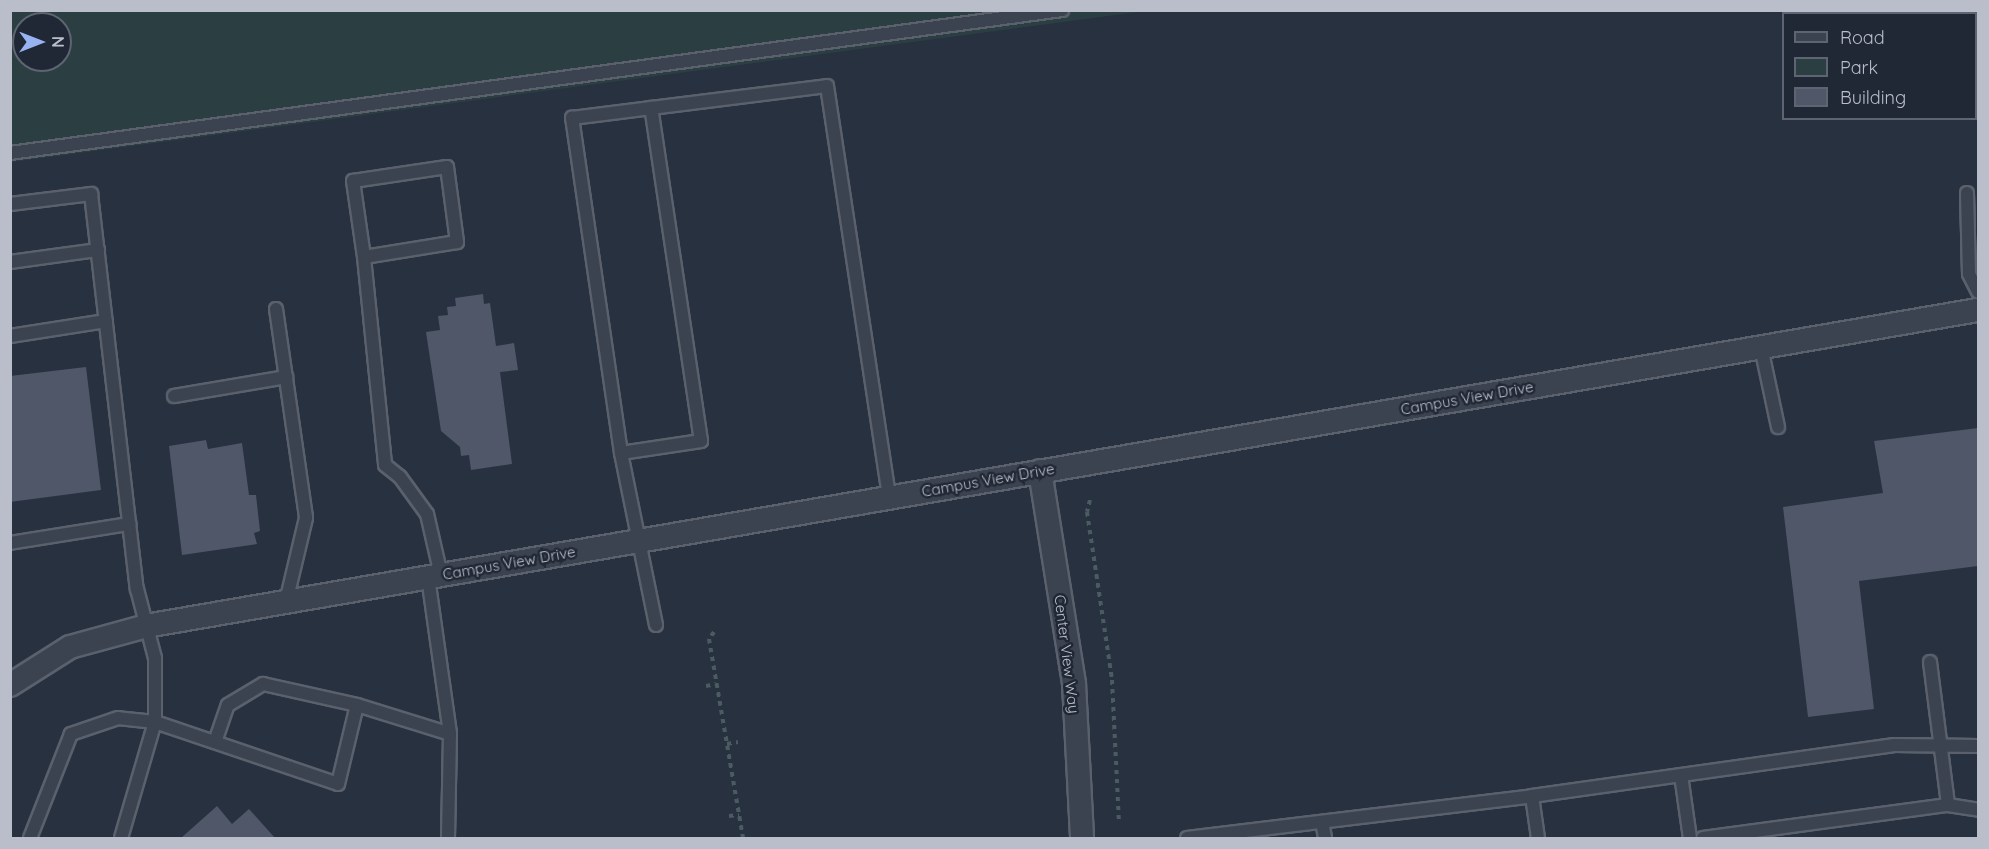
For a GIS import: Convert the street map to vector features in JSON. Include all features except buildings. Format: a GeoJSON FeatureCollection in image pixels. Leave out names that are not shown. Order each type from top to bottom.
{"type":"FeatureCollection","features":[{"type":"Feature","properties":{"kind":"street","name":"Campus View Drive"},"geometry":{"type":"LineString","coordinates":[[15,672],[70,646],[146,626],[1978,310]]}},
{"type":"Feature","properties":{"kind":"street","name":"Center View Way"},"geometry":{"type":"LineString","coordinates":[[1040,471],[1074,684],[1082,838]]}},
{"type":"Feature","properties":{"kind":"lane"},"geometry":{"type":"LineString","coordinates":[[10,153],[1062,10]]}},
{"type":"Feature","properties":{"kind":"lane"},"geometry":{"type":"LineString","coordinates":[[656,626],[635,542],[572,118],[827,86],[889,498]]}},
{"type":"Feature","properties":{"kind":"lane"},"geometry":{"type":"LineString","coordinates":[[621,453],[702,441],[651,108]]}},
{"type":"Feature","properties":{"kind":"lane"},"geometry":{"type":"LineString","coordinates":[[364,257],[457,242],[447,167],[353,181],[364,257],[385,465],[400,477],[427,514],[450,734],[448,838]]}},
{"type":"Feature","properties":{"kind":"lane"},"geometry":{"type":"LineString","coordinates":[[10,204],[91,194],[129,524],[146,626],[155,658],[155,722],[121,838]]}},
{"type":"Feature","properties":{"kind":"lane"},"geometry":{"type":"LineString","coordinates":[[1967,194],[1969,274],[1978,292]]}},
{"type":"Feature","properties":{"kind":"lane"},"geometry":{"type":"LineString","coordinates":[[10,262],[98,250]]}},
{"type":"Feature","properties":{"kind":"lane"},"geometry":{"type":"LineString","coordinates":[[276,309],[306,518],[286,602]]}},
{"type":"Feature","properties":{"kind":"lane"},"geometry":{"type":"LineString","coordinates":[[10,336],[106,321]]}},
{"type":"Feature","properties":{"kind":"lane"},"geometry":{"type":"LineString","coordinates":[[1761,347],[1778,427]]}},
{"type":"Feature","properties":{"kind":"lane"},"geometry":{"type":"LineString","coordinates":[[174,396],[286,376]]}},
{"type":"Feature","properties":{"kind":"lane"},"geometry":{"type":"LineString","coordinates":[[10,543],[129,524]]}},
{"type":"Feature","properties":{"kind":"lane"},"geometry":{"type":"LineString","coordinates":[[1930,662],[1943,746],[1948,805]]}},
{"type":"Feature","properties":{"kind":"lane"},"geometry":{"type":"LineString","coordinates":[[215,742],[228,705],[262,684],[357,705],[450,734]]}},
{"type":"Feature","properties":{"kind":"lane"},"geometry":{"type":"LineString","coordinates":[[30,838],[71,734],[118,718],[155,722],[338,784],[357,705]]}},
{"type":"Feature","properties":{"kind":"lane"},"geometry":{"type":"LineString","coordinates":[[1187,838],[1532,796],[1894,745],[1978,746]]}},
{"type":"Feature","properties":{"kind":"lane"},"geometry":{"type":"LineString","coordinates":[[1681,775],[1690,838]]}},
{"type":"Feature","properties":{"kind":"lane"},"geometry":{"type":"LineString","coordinates":[[1532,796],[1538,838]]}},
{"type":"Feature","properties":{"kind":"lane"},"geometry":{"type":"LineString","coordinates":[[1704,838],[1948,805],[1978,810]]}},
{"type":"Feature","properties":{"kind":"lane"},"geometry":{"type":"LineString","coordinates":[[1322,822],[1325,838]]}},
{"type":"Feature","properties":{"kind":"path"},"geometry":{"type":"LineString","coordinates":[[1090,500],[1087,512],[1112,680],[1119,821]]}},
{"type":"Feature","properties":{"kind":"path"},"geometry":{"type":"LineString","coordinates":[[714,633],[709,639],[743,838]]}},
{"type":"Feature","properties":{"kind":"path"},"geometry":{"type":"LineString","coordinates":[[706,686],[716,684]]}},
{"type":"Feature","properties":{"kind":"path"},"geometry":{"type":"LineString","coordinates":[[727,744],[738,742]]}},
{"type":"Feature","properties":{"kind":"path"},"geometry":{"type":"LineString","coordinates":[[729,816],[739,815]]}},
{"type":"Feature","properties":{"kind":"green space"},"geometry":{"type":"Polygon","coordinates":[[[11,10],[1145,11],[11,162],[11,10]]]}}]}
